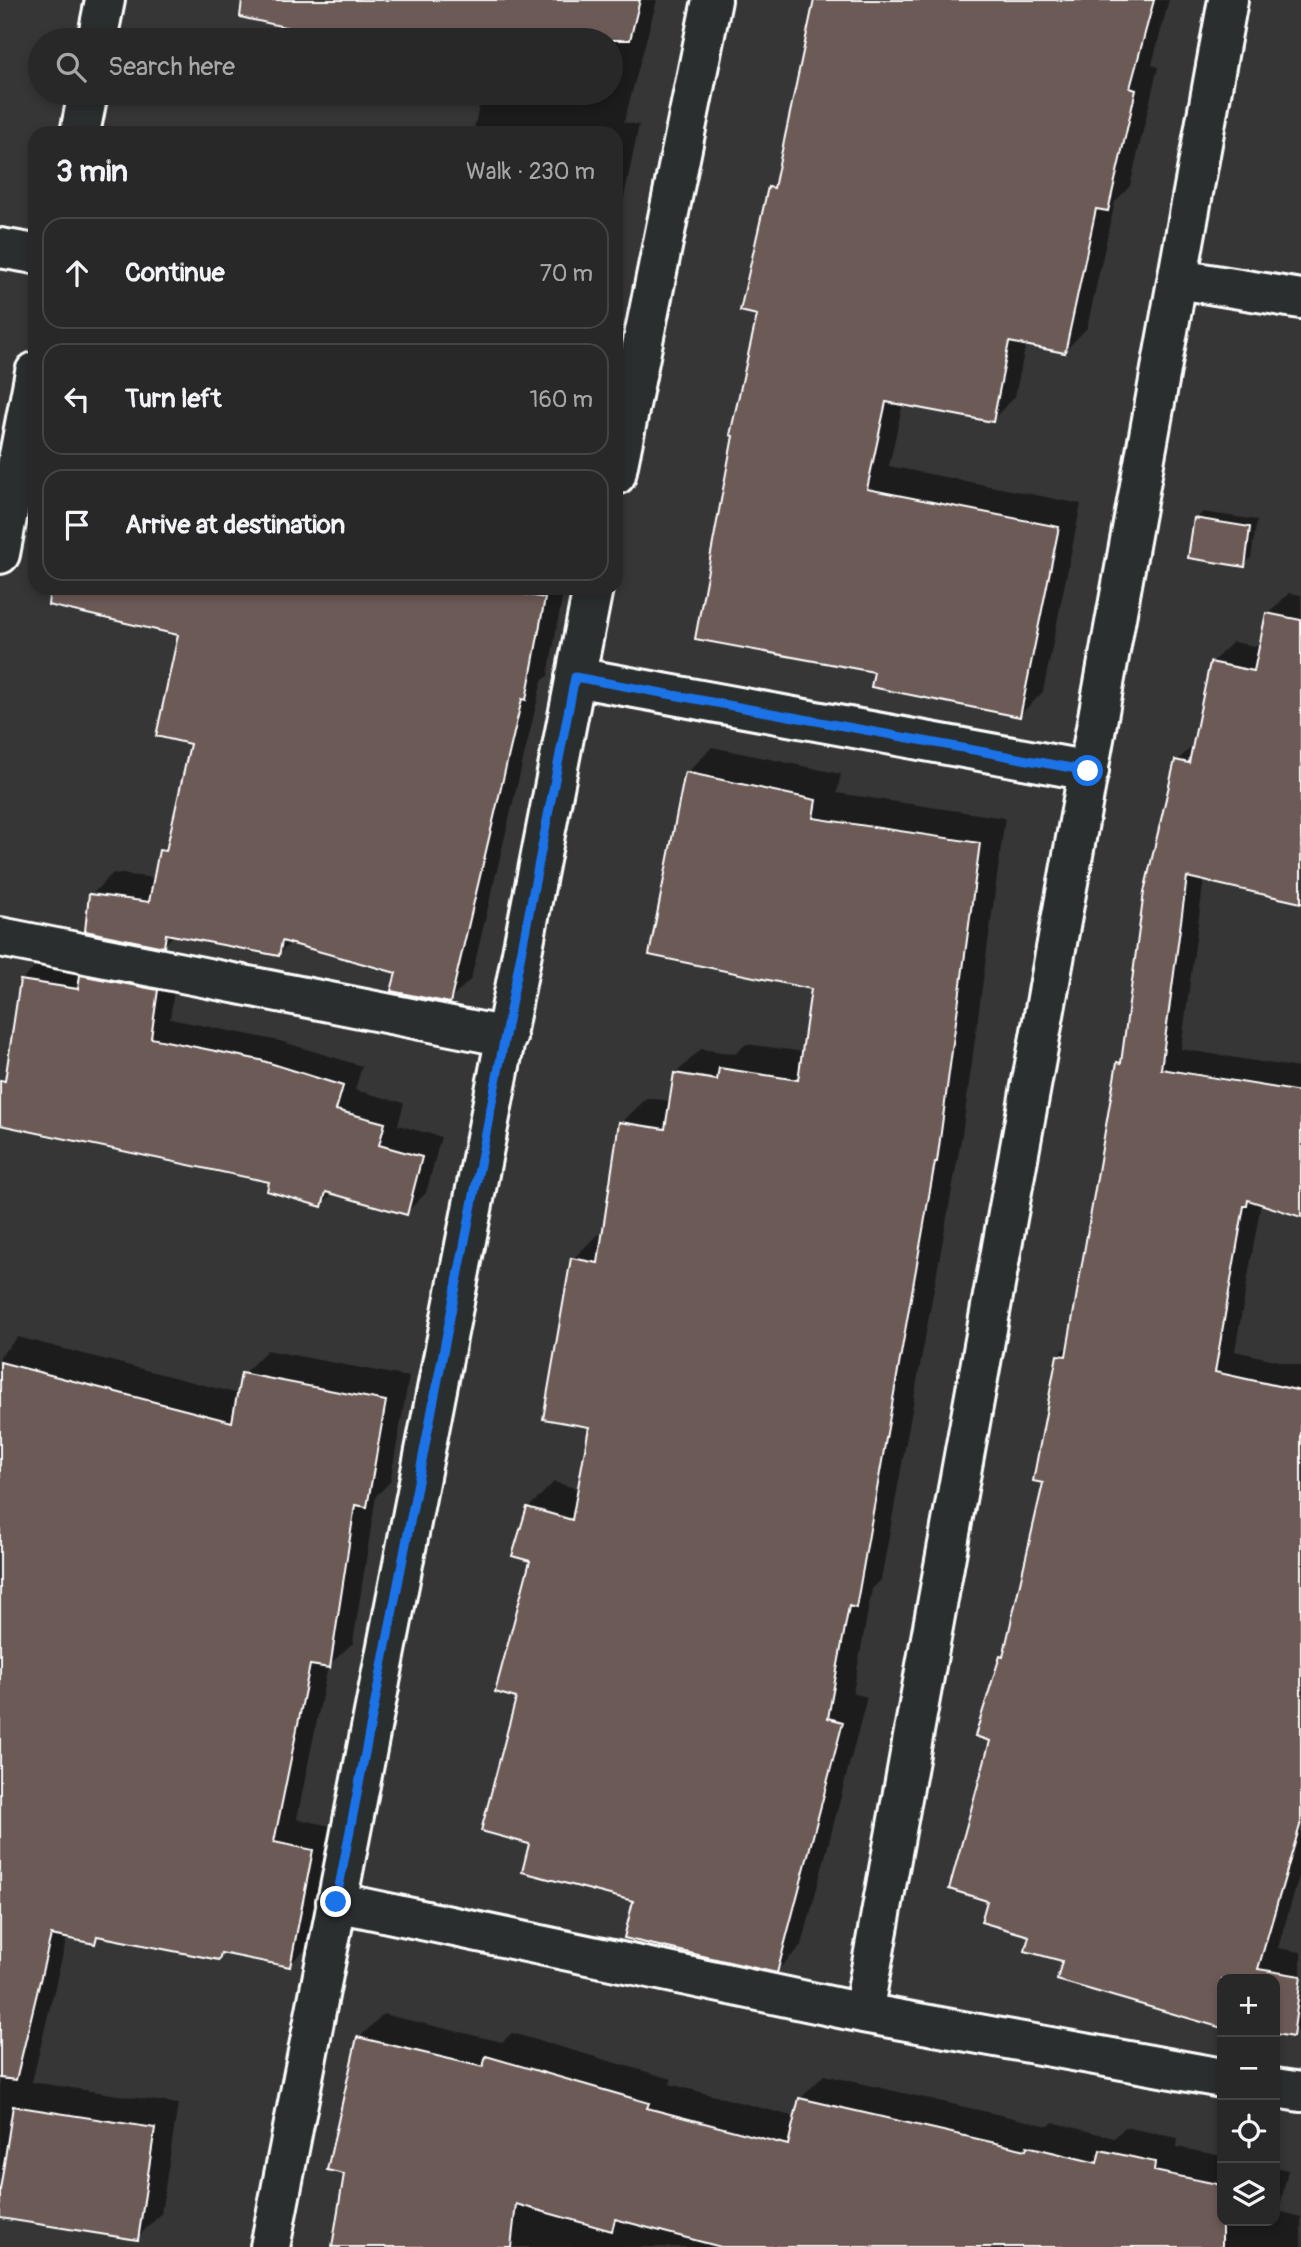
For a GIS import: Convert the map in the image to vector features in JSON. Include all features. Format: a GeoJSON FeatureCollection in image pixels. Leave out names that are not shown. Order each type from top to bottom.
{"type":"FeatureCollection","features":[{"type":"Feature","properties":{"kind":"street"},"geometry":{"type":"LineString","coordinates":[[99,28],[105,0]]}},
{"type":"Feature","properties":{"kind":"street"},"geometry":{"type":"LineString","coordinates":[[623,440],[712,0]]}},
{"type":"Feature","properties":{"kind":"street"},"geometry":{"type":"LineString","coordinates":[[863,2013],[1228,0]]}},
{"type":"Feature","properties":{"kind":"street"},"geometry":{"type":"LineString","coordinates":[[81,126],[86,105]]}},
{"type":"Feature","properties":{"kind":"street"},"geometry":{"type":"LineString","coordinates":[[0,248],[28,253]]}},
{"type":"Feature","properties":{"kind":"street"},"geometry":{"type":"LineString","coordinates":[[1178,279],[1301,299]]}},
{"type":"Feature","properties":{"kind":"street"},"geometry":{"type":"LineString","coordinates":[[0,554],[28,408]]}},
{"type":"Feature","properties":{"kind":"street"},"geometry":{"type":"LineString","coordinates":[[270,2247],[592,595]]}},
{"type":"Feature","properties":{"kind":"street"},"geometry":{"type":"LineString","coordinates":[[575,677],[1088,771]]}},
{"type":"Feature","properties":{"kind":"street"},"geometry":{"type":"LineString","coordinates":[[0,937],[507,1037]]}},
{"type":"Feature","properties":{"kind":"street"},"geometry":{"type":"LineString","coordinates":[[336,1902],[863,2013],[1217,2077]]}},
{"type":"Feature","properties":{"kind":"street"},"geometry":{"type":"LineString","coordinates":[[1280,2089],[1301,2092]]}},
{"type":"Feature","properties":{"kind":"building"},"geometry":{"type":"Polygon","coordinates":[[[242,0],[640,0],[630,40],[623,40],[623,28],[289,28],[240,17],[242,0]]]}},
{"type":"Feature","properties":{"kind":"building"},"geometry":{"type":"Polygon","coordinates":[[[814,0],[1154,0],[1130,88],[1136,90],[1108,211],[1096,209],[1065,353],[1009,342],[993,422],[886,402],[867,489],[1059,527],[1020,717],[871,687],[874,672],[695,639],[733,436],[730,435],[757,315],[740,311],[768,187],[774,188],[814,0]]]}},
{"type":"Feature","properties":{"kind":"building"},"geometry":{"type":"Polygon","coordinates":[[[1194,518],[1250,527],[1245,567],[1188,558],[1194,518]]]}},
{"type":"Feature","properties":{"kind":"building"},"geometry":{"type":"Polygon","coordinates":[[[49,595],[529,595],[545,598],[526,700],[522,699],[450,1003],[391,991],[396,973],[282,941],[279,956],[166,934],[164,947],[85,931],[89,894],[149,902],[159,850],[166,851],[190,744],[156,736],[178,635],[48,605],[49,595]]]}},
{"type":"Feature","properties":{"kind":"building"},"geometry":{"type":"Polygon","coordinates":[[[1266,613],[1301,620],[1301,903],[1187,877],[1161,1069],[1301,1092],[1301,1217],[1248,1200],[1247,1206],[1244,1206],[1215,1372],[1301,1391],[1301,1822],[1258,1969],[1301,1976],[1293,2037],[1280,2035],[1280,1974],[1217,1974],[1217,2027],[1057,1980],[1062,1961],[1025,1951],[1029,1936],[981,1922],[987,1901],[949,1889],[990,1741],[975,1736],[1000,1656],[1003,1657],[1043,1483],[1033,1481],[1057,1355],[1066,1356],[1117,1062],[1121,1063],[1144,892],[1175,760],[1189,763],[1210,662],[1254,671],[1266,613]]]}},
{"type":"Feature","properties":{"kind":"building"},"geometry":{"type":"Polygon","coordinates":[[[685,772],[816,800],[813,818],[980,843],[937,1162],[856,1608],[849,1606],[828,1718],[843,1722],[777,1973],[624,1938],[633,1901],[522,1872],[529,1844],[481,1831],[516,1698],[495,1692],[530,1561],[512,1556],[527,1507],[572,1520],[589,1427],[543,1419],[571,1258],[598,1263],[619,1122],[665,1129],[674,1073],[717,1080],[719,1068],[798,1080],[811,989],[649,955],[685,772]]]}},
{"type":"Feature","properties":{"kind":"building"},"geometry":{"type":"Polygon","coordinates":[[[80,975],[158,990],[151,1038],[260,1060],[343,1086],[336,1110],[385,1123],[379,1145],[422,1157],[407,1215],[326,1192],[322,1207],[267,1191],[269,1182],[0,1125],[0,1080],[5,1081],[20,980],[78,989],[80,975]]]}},
{"type":"Feature","properties":{"kind":"building"},"geometry":{"type":"Polygon","coordinates":[[[0,1362],[232,1422],[241,1373],[386,1401],[367,1507],[355,1505],[330,1668],[310,1665],[274,1842],[313,1850],[290,1967],[221,1953],[219,1960],[97,1936],[95,1944],[51,1935],[16,2080],[0,2078],[0,1362]]]}},
{"type":"Feature","properties":{"kind":"building"},"geometry":{"type":"Polygon","coordinates":[[[357,2037],[483,2067],[486,2056],[649,2103],[647,2108],[788,2145],[799,2098],[1026,2150],[1027,2146],[1097,2163],[1100,2150],[1155,2162],[1154,2171],[1217,2184],[1217,2226],[1222,2226],[1222,2247],[721,2247],[615,2219],[612,2231],[516,2204],[511,2247],[332,2247],[344,2174],[327,2170],[357,2037]]]}},
{"type":"Feature","properties":{"kind":"building"},"geometry":{"type":"Polygon","coordinates":[[[13,2106],[155,2128],[138,2240],[0,2218],[0,2190],[13,2106]]]}},
{"type":"Feature","properties":{"kind":"route"},"geometry":{"type":"LineString","coordinates":[[336,1902],[507,1037],[575,677],[1088,771]]}}]}
